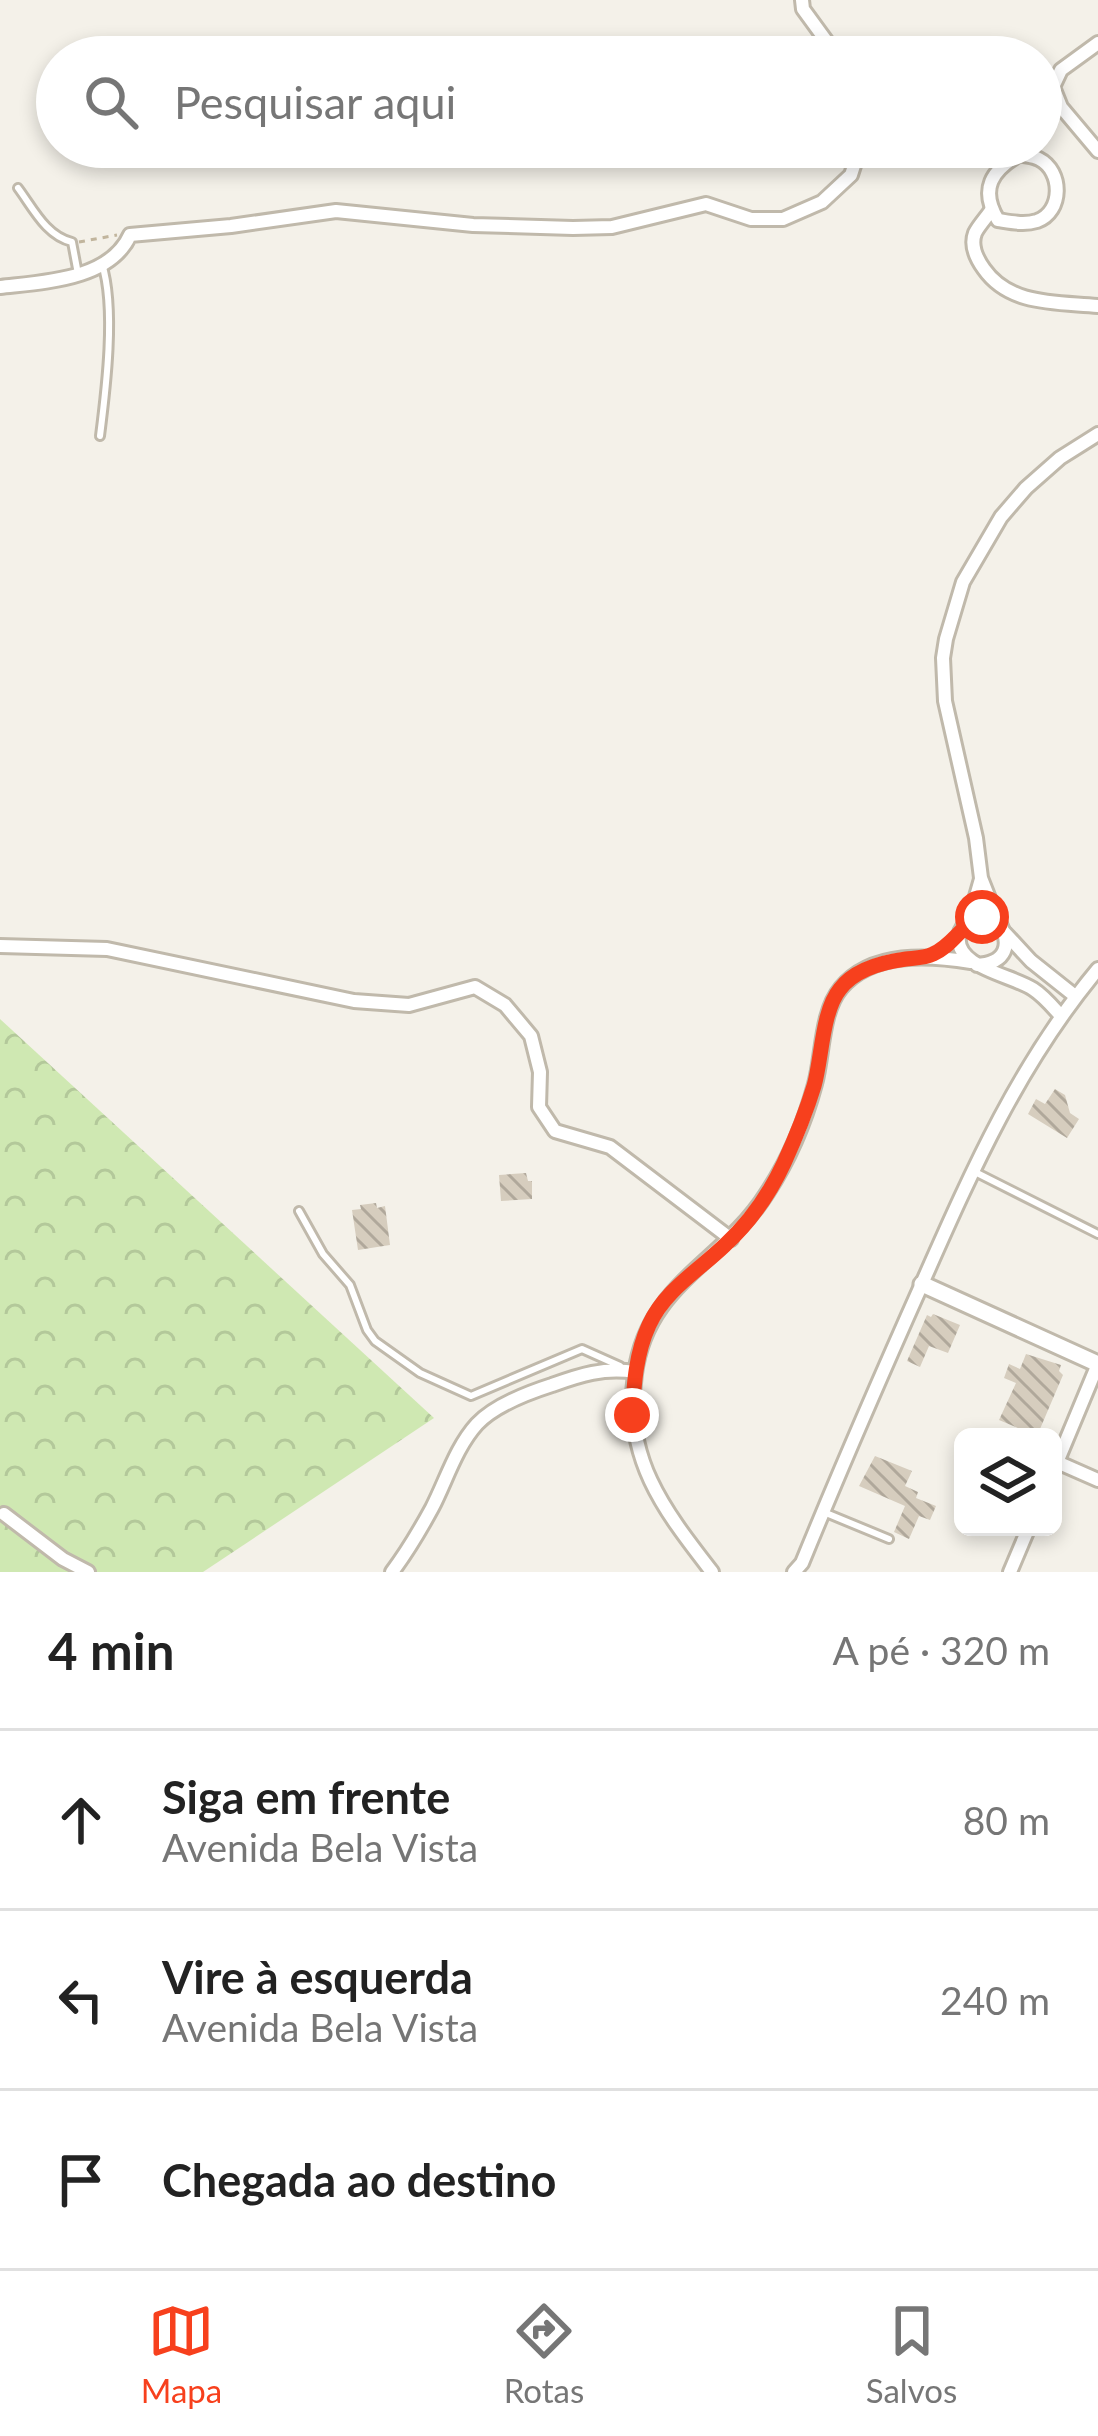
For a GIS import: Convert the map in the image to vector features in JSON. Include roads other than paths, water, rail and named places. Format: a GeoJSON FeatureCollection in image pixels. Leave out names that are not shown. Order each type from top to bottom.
{"type":"FeatureCollection","features":[{"type":"Feature","properties":{"kind":"street"},"geometry":{"type":"LineString","coordinates":[[802,0],[803,9],[823,36]]}},
{"type":"Feature","properties":{"kind":"street"},"geometry":{"type":"LineString","coordinates":[[1062,69],[1098,43]]}},
{"type":"Feature","properties":{"kind":"street"},"geometry":{"type":"LineString","coordinates":[[1062,108],[1098,152]]}},
{"type":"Feature","properties":{"kind":"street"},"geometry":{"type":"LineString","coordinates":[[0,286],[78,274],[124,250],[130,235],[336,211],[473,225],[573,228],[612,226],[706,205],[751,219],[783,219],[822,202],[851,176],[853,168]]}},
{"type":"Feature","properties":{"kind":"street"},"geometry":{"type":"LineString","coordinates":[[1000,168],[988,191],[992,209],[998,220],[1016,223],[1047,215],[1055,202],[1058,188],[1050,168]]}},
{"type":"Feature","properties":{"kind":"street"},"geometry":{"type":"LineString","coordinates":[[992,209],[973,247],[988,276],[1000,287],[1034,300],[1098,306]]}},
{"type":"Feature","properties":{"kind":"street"},"geometry":{"type":"LineString","coordinates":[[1075,996],[1031,961],[1002,927],[981,878],[943,681],[946,639],[962,582],[1000,518],[1060,458],[1098,434]]}},
{"type":"Feature","properties":{"kind":"street"},"geometry":{"type":"LineString","coordinates":[[970,921],[981,878]]}},
{"type":"Feature","properties":{"kind":"street"},"geometry":{"type":"LineString","coordinates":[[929,956],[958,937],[970,921],[982,917],[1002,927]]}},
{"type":"Feature","properties":{"kind":"street"},"geometry":{"type":"LineString","coordinates":[[958,937],[961,952],[974,964],[991,964],[1002,955],[1002,927]]}},
{"type":"Feature","properties":{"kind":"street"},"geometry":{"type":"LineString","coordinates":[[0,946],[107,950],[354,1001],[409,1005],[476,987],[506,1005],[531,1036],[540,1072],[538,1107],[555,1131],[610,1147],[730,1239]]}},
{"type":"Feature","properties":{"kind":"street"},"geometry":{"type":"LineString","coordinates":[[712,1572],[657,1496],[644,1468],[632,1415],[634,1372],[661,1304],[730,1239],[782,1167],[814,1084],[840,989],[868,968],[929,956],[974,964],[1013,978],[1036,991],[1060,1016]]}},
{"type":"Feature","properties":{"kind":"street"},"geometry":{"type":"LineString","coordinates":[[794,1572],[802,1563],[971,1170],[1060,1016],[1098,968]]}},
{"type":"Feature","properties":{"kind":"street"},"geometry":{"type":"LineString","coordinates":[[922,1284],[1098,1364],[1062,1450]]}},
{"type":"Feature","properties":{"kind":"street"},"geometry":{"type":"LineString","coordinates":[[392,1572],[478,1423],[539,1389],[587,1372],[634,1372]]}},
{"type":"Feature","properties":{"kind":"street"},"geometry":{"type":"LineString","coordinates":[[1062,1469],[1098,1480]]}},
{"type":"Feature","properties":{"kind":"street"},"geometry":{"type":"LineString","coordinates":[[4,1514],[88,1572]]}},
{"type":"Feature","properties":{"kind":"street"},"geometry":{"type":"LineString","coordinates":[[1010,1572],[1025,1536]]}},
{"type":"Feature","properties":{"kind":"lane"},"geometry":{"type":"LineString","coordinates":[[18,188],[50,231],[72,242],[78,274]]}},
{"type":"Feature","properties":{"kind":"lane"},"geometry":{"type":"LineString","coordinates":[[100,436],[107,379],[108,284],[102,264]]}},
{"type":"Feature","properties":{"kind":"lane"},"geometry":{"type":"LineString","coordinates":[[971,1170],[1098,1234]]}},
{"type":"Feature","properties":{"kind":"lane"},"geometry":{"type":"LineString","coordinates":[[299,1211],[323,1255],[350,1286],[375,1341],[454,1390],[471,1396],[582,1349],[634,1372]]}},
{"type":"Feature","properties":{"kind":"lane"},"geometry":{"type":"LineString","coordinates":[[823,1512],[889,1539]]}}]}
